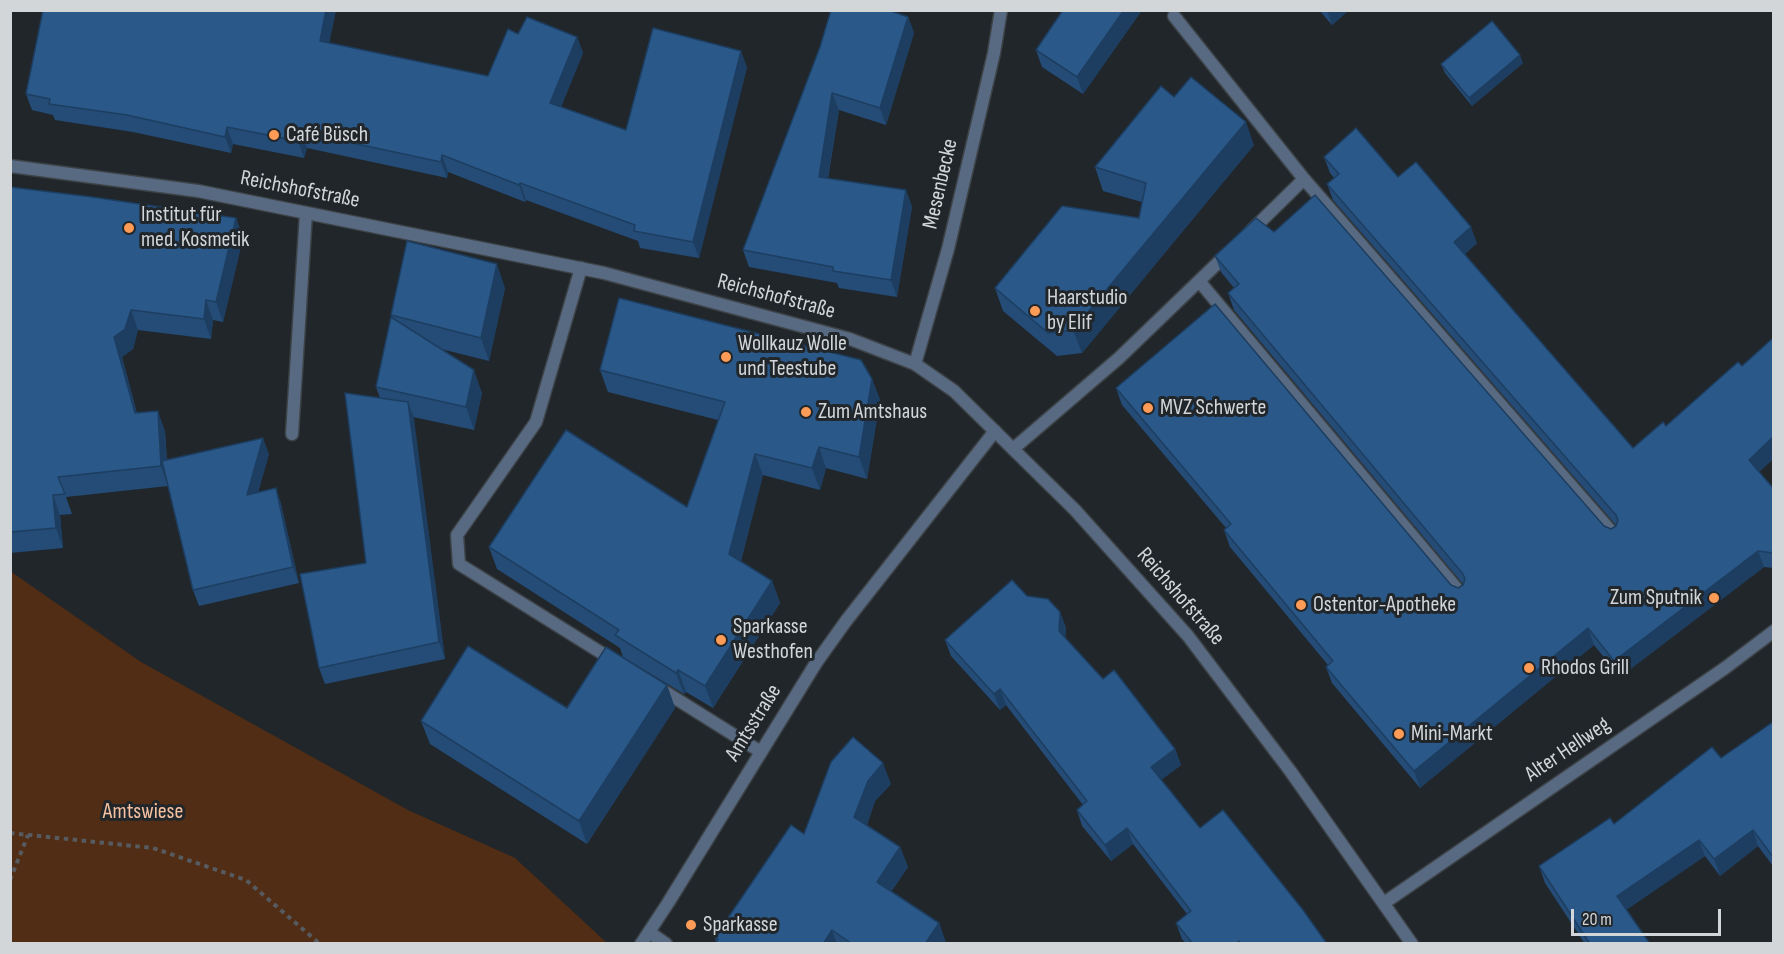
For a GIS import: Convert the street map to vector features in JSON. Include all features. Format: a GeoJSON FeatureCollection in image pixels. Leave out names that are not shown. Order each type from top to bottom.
{"type":"FeatureCollection","features":[{"type":"Feature","properties":{"kind":"street","name":"Mesenbecke"},"geometry":{"type":"LineString","coordinates":[[915,364],[948,249],[994,53],[1001,10]]}},
{"type":"Feature","properties":{"kind":"street"},"geometry":{"type":"LineString","coordinates":[[1174,16],[1304,179],[1616,537]]}},
{"type":"Feature","properties":{"kind":"street","name":"Reichshofstraße"},"geometry":{"type":"LineString","coordinates":[[10,166],[198,191],[604,273],[850,339],[915,364],[954,391],[995,430],[1075,510],[1188,636],[1291,772],[1412,944]]}},
{"type":"Feature","properties":{"kind":"street"},"geometry":{"type":"LineString","coordinates":[[1013,449],[1119,358],[1304,179]]}},
{"type":"Feature","properties":{"kind":"street"},"geometry":{"type":"LineString","coordinates":[[292,434],[306,213]]}},
{"type":"Feature","properties":{"kind":"street"},"geometry":{"type":"LineString","coordinates":[[581,268],[536,422],[457,535],[459,564],[630,670]]}},
{"type":"Feature","properties":{"kind":"street"},"geometry":{"type":"LineString","coordinates":[[1199,281],[1463,596]]}},
{"type":"Feature","properties":{"kind":"street","name":"Amtsstraße"},"geometry":{"type":"LineString","coordinates":[[641,944],[816,663],[995,430]]}},
{"type":"Feature","properties":{"kind":"street","name":"Alter Hellweg"},"geometry":{"type":"LineString","coordinates":[[1384,903],[1725,669],[1773,630]]}},
{"type":"Feature","properties":{"kind":"street"},"geometry":{"type":"LineString","coordinates":[[650,683],[761,752]]}},
{"type":"Feature","properties":{"kind":"street"},"geometry":{"type":"LineString","coordinates":[[649,932],[666,944]]}},
{"type":"Feature","properties":{"kind":"path"},"geometry":{"type":"LineString","coordinates":[[10,833],[153,848],[246,880],[320,944]]}},
{"type":"Feature","properties":{"kind":"path"},"geometry":{"type":"LineString","coordinates":[[10,879],[28,835]]}},
{"type":"Feature","properties":{"kind":"green space","name":"Amtswiese"},"geometry":{"type":"Polygon","coordinates":[[[10,571],[141,662],[408,810],[515,858],[607,943],[11,943],[10,571]]]}},
{"type":"Feature","properties":{"kind":"building"},"geometry":{"type":"Polygon","coordinates":[[[43,10],[326,10],[320,41],[488,76],[508,29],[518,34],[527,17],[577,37],[550,103],[626,130],[653,28],[741,51],[693,242],[634,231],[635,225],[520,183],[519,185],[442,155],[441,162],[301,132],[298,141],[227,127],[225,137],[127,115],[49,104],[50,99],[26,94],[43,10]]]}},
{"type":"Feature","properties":{"kind":"building"},"geometry":{"type":"Polygon","coordinates":[[[831,10],[888,10],[908,17],[880,108],[832,93],[819,177],[906,190],[891,280],[833,271],[833,267],[743,250],[820,47],[831,10]]]}},
{"type":"Feature","properties":{"kind":"building"},"geometry":{"type":"Polygon","coordinates":[[[1063,10],[1124,10],[1077,77],[1036,50],[1063,10]]]}},
{"type":"Feature","properties":{"kind":"building"},"geometry":{"type":"Polygon","coordinates":[[[1492,21],[1520,55],[1469,98],[1441,64],[1492,21]]]}},
{"type":"Feature","properties":{"kind":"building"},"geometry":{"type":"Polygon","coordinates":[[[1191,77],[1246,122],[1073,330],[1048,333],[995,288],[1062,206],[1139,218],[1146,183],[1095,167],[1161,86],[1174,97],[1191,77]]]}},
{"type":"Feature","properties":{"kind":"building"},"geometry":{"type":"Polygon","coordinates":[[[1356,128],[1398,177],[1416,162],[1471,227],[1454,242],[1633,448],[1663,422],[1666,426],[1738,362],[1742,366],[1773,338],[1773,437],[1749,460],[1773,488],[1773,553],[1758,551],[1614,661],[1588,628],[1414,771],[1326,667],[1333,661],[1224,530],[1231,524],[1116,388],[1215,304],[1451,585],[1458,588],[1463,585],[1465,579],[1463,574],[1228,293],[1239,284],[1215,256],[1256,218],[1274,232],[1315,195],[1604,526],[1611,529],[1616,526],[1618,520],[1616,515],[1327,184],[1339,174],[1324,157],[1356,128]]]}},
{"type":"Feature","properties":{"kind":"building"},"geometry":{"type":"Polygon","coordinates":[[[10,187],[236,218],[216,302],[206,300],[204,319],[131,310],[125,329],[114,337],[135,413],[158,411],[161,466],[58,477],[65,494],[53,495],[56,528],[10,532],[10,187]]]}},
{"type":"Feature","properties":{"kind":"building"},"geometry":{"type":"Polygon","coordinates":[[[407,241],[497,264],[481,338],[391,315],[407,241]]]}},
{"type":"Feature","properties":{"kind":"building"},"geometry":{"type":"Polygon","coordinates":[[[619,298],[861,360],[872,379],[859,457],[819,447],[812,468],[755,454],[729,554],[772,581],[705,686],[678,670],[676,673],[615,635],[619,630],[489,547],[566,430],[687,507],[725,402],[600,370],[619,298]]]}},
{"type":"Feature","properties":{"kind":"building"},"geometry":{"type":"Polygon","coordinates":[[[391,317],[474,370],[466,407],[376,387],[391,317]]]}},
{"type":"Feature","properties":{"kind":"building"},"geometry":{"type":"Polygon","coordinates":[[[345,393],[408,402],[439,642],[319,668],[300,574],[366,563],[345,393]]]}},
{"type":"Feature","properties":{"kind":"building"},"geometry":{"type":"Polygon","coordinates":[[[263,438],[247,495],[276,488],[293,567],[193,590],[162,461],[263,438]]]}},
{"type":"Feature","properties":{"kind":"building"},"geometry":{"type":"Polygon","coordinates":[[[1012,580],[1027,596],[1048,599],[1060,612],[1059,631],[1103,679],[1114,670],[1175,749],[1151,767],[1200,828],[1223,810],[1303,910],[1327,944],[1241,944],[1239,941],[1236,944],[1193,944],[1176,923],[1191,911],[1127,828],[1105,845],[1077,810],[1087,801],[1000,689],[994,694],[945,640],[1012,580]]]}},
{"type":"Feature","properties":{"kind":"building"},"geometry":{"type":"Polygon","coordinates":[[[468,646],[567,708],[606,647],[667,685],[579,821],[421,721],[468,646]]]}},
{"type":"Feature","properties":{"kind":"building"},"geometry":{"type":"Polygon","coordinates":[[[1773,722],[1773,857],[1753,830],[1714,859],[1699,840],[1617,896],[1650,944],[1590,944],[1539,866],[1610,818],[1614,824],[1712,747],[1721,758],[1773,722]]]}},
{"type":"Feature","properties":{"kind":"building"},"geometry":{"type":"Polygon","coordinates":[[[853,737],[883,763],[868,781],[854,817],[900,847],[877,882],[939,923],[925,944],[852,944],[832,930],[823,944],[715,944],[718,939],[715,937],[791,825],[804,834],[831,762],[853,737]]]}},
{"type":"Feature","properties":{"kind":"place","name":"Café Büsch"},"geometry":{"type":"Point","coordinates":[274,135]}},
{"type":"Feature","properties":{"kind":"place","name":"Institut für med. Kosmetik"},"geometry":{"type":"Point","coordinates":[129,228]}},
{"type":"Feature","properties":{"kind":"place","name":"Haarstudio by Elif"},"geometry":{"type":"Point","coordinates":[1035,311]}},
{"type":"Feature","properties":{"kind":"place","name":"Wollkauz Wolle und Teestube"},"geometry":{"type":"Point","coordinates":[726,357]}},
{"type":"Feature","properties":{"kind":"place","name":"MVZ Schwerte"},"geometry":{"type":"Point","coordinates":[1148,408]}},
{"type":"Feature","properties":{"kind":"place","name":"Zum Amtshaus"},"geometry":{"type":"Point","coordinates":[806,412]}},
{"type":"Feature","properties":{"kind":"place","name":"Zum Sputnik"},"geometry":{"type":"Point","coordinates":[1714,598]}},
{"type":"Feature","properties":{"kind":"place","name":"Ostentor-Apotheke"},"geometry":{"type":"Point","coordinates":[1301,605]}},
{"type":"Feature","properties":{"kind":"place","name":"Sparkasse Westhofen"},"geometry":{"type":"Point","coordinates":[721,640]}},
{"type":"Feature","properties":{"kind":"place","name":"Rhodos Grill"},"geometry":{"type":"Point","coordinates":[1529,668]}},
{"type":"Feature","properties":{"kind":"place","name":"Mini-Markt"},"geometry":{"type":"Point","coordinates":[1399,734]}},
{"type":"Feature","properties":{"kind":"place","name":"Sparkasse"},"geometry":{"type":"Point","coordinates":[691,925]}}]}
